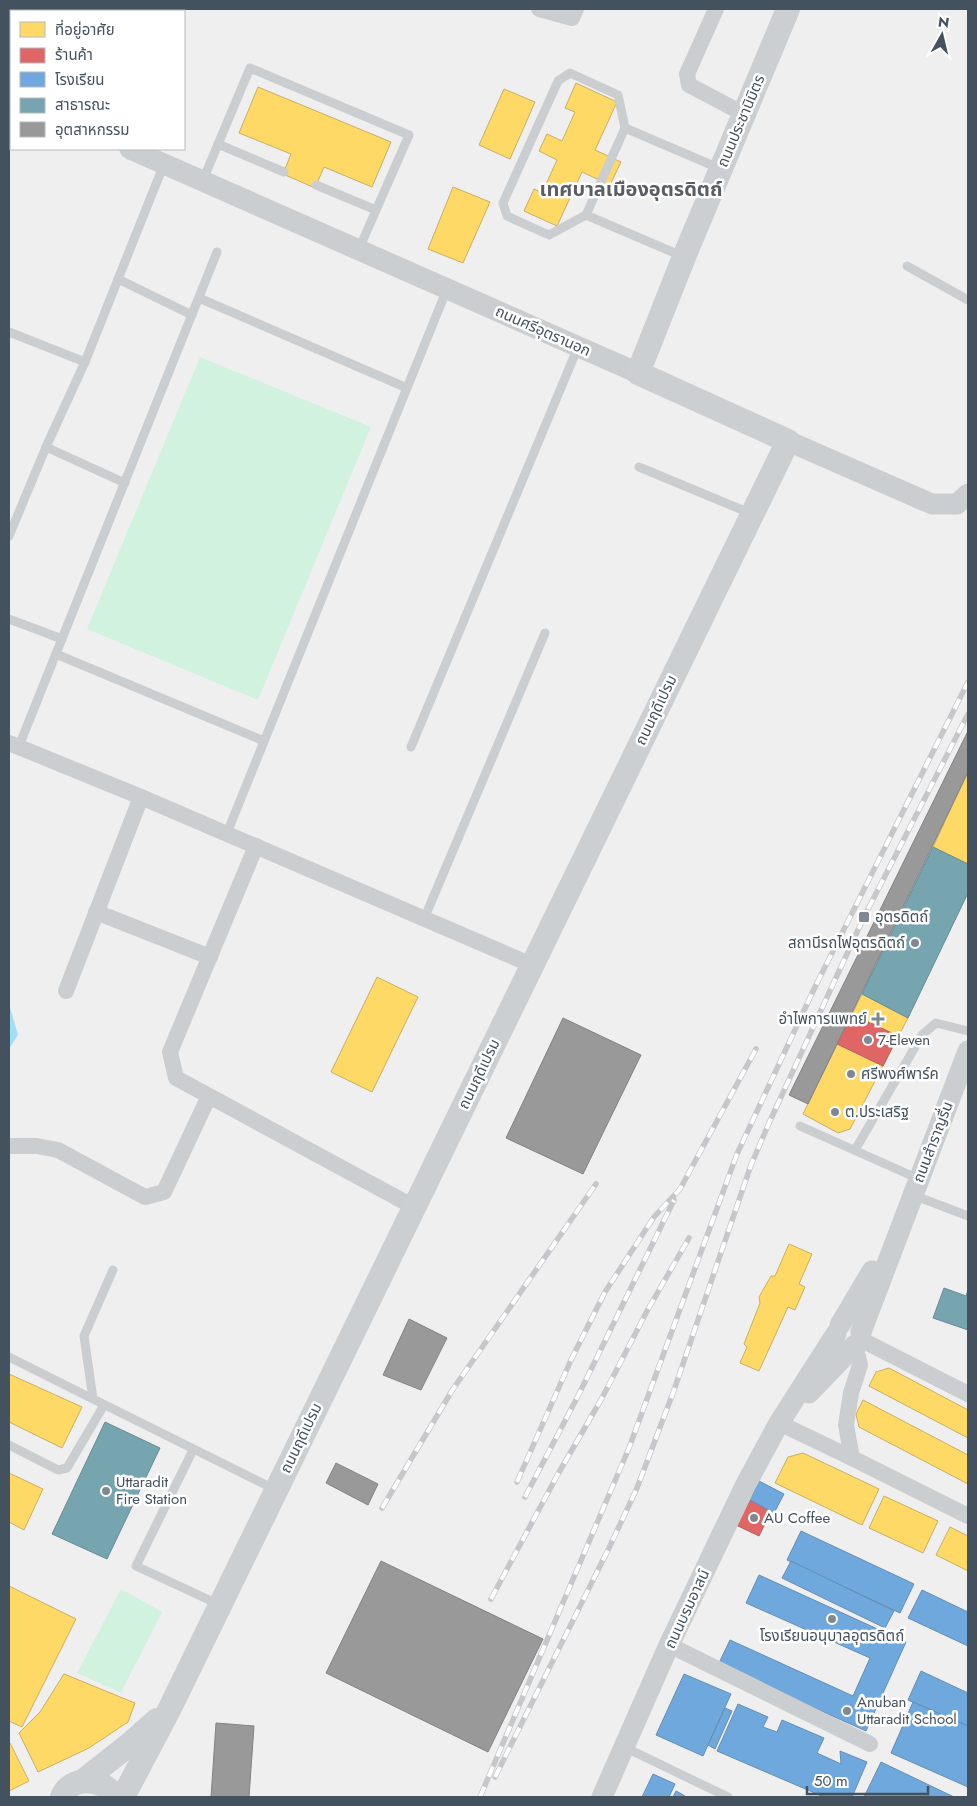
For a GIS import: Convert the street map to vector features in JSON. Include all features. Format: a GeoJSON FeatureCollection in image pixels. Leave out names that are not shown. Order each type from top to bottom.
{"type":"FeatureCollection","features":[{"type":"Feature","properties":{"kind":"main road","name":"ถนนประชานิมิตร"},"geometry":{"type":"LineString","coordinates":[[638,373],[684,257],[788,9]]}},
{"type":"Feature","properties":{"kind":"main road","name":"ถนนศรีอุตรานอก"},"geometry":{"type":"LineString","coordinates":[[638,373],[788,440]]}},
{"type":"Feature","properties":{"kind":"main road","name":"ถนนฤดีเปรม"},"geometry":{"type":"LineString","coordinates":[[123,1797],[170,1708],[788,440]]}},
{"type":"Feature","properties":{"kind":"main road","name":"ถนนฤดีเปรม"},"geometry":{"type":"LineString","coordinates":[[66,1792],[130,1744],[170,1708]]}},
{"type":"Feature","properties":{"kind":"main road"},"geometry":{"type":"LineString","coordinates":[[66,1792],[93,1781],[106,1787],[114,1797]]}},
{"type":"Feature","properties":{"kind":"street"},"geometry":{"type":"LineString","coordinates":[[539,9],[572,18],[576,9]]}},
{"type":"Feature","properties":{"kind":"street"},"geometry":{"type":"LineString","coordinates":[[716,9],[687,74],[687,79],[689,85],[744,114]]}},
{"type":"Feature","properties":{"kind":"street","name":"ถนนศรีอุตรานอก"},"geometry":{"type":"LineString","coordinates":[[132,150],[638,373]]}},
{"type":"Feature","properties":{"kind":"street","name":"ถนนศรีอุตรานอก"},"geometry":{"type":"LineString","coordinates":[[788,440],[932,504],[962,499]]}},
{"type":"Feature","properties":{"kind":"street"},"geometry":{"type":"LineString","coordinates":[[14,744],[141,796],[532,965]]}},
{"type":"Feature","properties":{"kind":"street"},"geometry":{"type":"LineString","coordinates":[[66,991],[141,796]]}},
{"type":"Feature","properties":{"kind":"street"},"geometry":{"type":"LineString","coordinates":[[256,846],[170,1052],[176,1078],[414,1207]]}},
{"type":"Feature","properties":{"kind":"street"},"geometry":{"type":"LineString","coordinates":[[96,912],[210,957]]}},
{"type":"Feature","properties":{"kind":"street","name":"ถนนสำราญรื่น"},"geometry":{"type":"LineString","coordinates":[[859,1345],[968,1051]]}},
{"type":"Feature","properties":{"kind":"street"},"geometry":{"type":"LineString","coordinates":[[9,1146],[37,1146],[58,1150],[145,1198],[164,1192],[209,1096]]}},
{"type":"Feature","properties":{"kind":"street","name":"ถนนสำราญรื่น"},"geometry":{"type":"LineString","coordinates":[[838,1329],[914,1193]]}},
{"type":"Feature","properties":{"kind":"street"},"geometry":{"type":"LineString","coordinates":[[838,1329],[849,1322],[855,1324],[859,1345],[846,1425],[852,1458]]}},
{"type":"Feature","properties":{"kind":"street","name":"ถนนบรมอาสน์"},"geometry":{"type":"LineString","coordinates":[[602,1797],[669,1645],[746,1484],[779,1423],[838,1329]]}},
{"type":"Feature","properties":{"kind":"street"},"geometry":{"type":"LineString","coordinates":[[859,1345],[884,1351],[968,1394]]}},
{"type":"Feature","properties":{"kind":"street"},"geometry":{"type":"LineString","coordinates":[[859,1345],[884,1351]]}},
{"type":"Feature","properties":{"kind":"street","name":"ถนนบรมอาสน์"},"geometry":{"type":"LineString","coordinates":[[779,1423],[859,1345]]}},
{"type":"Feature","properties":{"kind":"street"},"geometry":{"type":"LineString","coordinates":[[779,1423],[968,1516]]}},
{"type":"Feature","properties":{"kind":"street"},"geometry":{"type":"LineString","coordinates":[[669,1645],[870,1744]]}},
{"type":"Feature","properties":{"kind":"lane"},"geometry":{"type":"LineString","coordinates":[[203,180],[250,68],[409,135],[359,250]]}},
{"type":"Feature","properties":{"kind":"lane"},"geometry":{"type":"LineString","coordinates":[[570,73],[618,94],[625,128],[586,215],[549,235],[507,216],[503,203],[558,81],[570,73]]}},
{"type":"Feature","properties":{"kind":"lane"},"geometry":{"type":"LineString","coordinates":[[625,128],[721,169]]}},
{"type":"Feature","properties":{"kind":"lane"},"geometry":{"type":"LineString","coordinates":[[218,144],[284,172]]}},
{"type":"Feature","properties":{"kind":"lane"},"geometry":{"type":"LineString","coordinates":[[10,531],[85,362],[164,164]]}},
{"type":"Feature","properties":{"kind":"lane"},"geometry":{"type":"LineString","coordinates":[[316,185],[376,210]]}},
{"type":"Feature","properties":{"kind":"lane"},"geometry":{"type":"LineString","coordinates":[[586,215],[684,257]]}},
{"type":"Feature","properties":{"kind":"lane"},"geometry":{"type":"LineString","coordinates":[[14,744],[56,654],[217,252]]}},
{"type":"Feature","properties":{"kind":"lane"},"geometry":{"type":"LineString","coordinates":[[907,266],[968,300]]}},
{"type":"Feature","properties":{"kind":"lane"},"geometry":{"type":"LineString","coordinates":[[118,278],[192,315]]}},
{"type":"Feature","properties":{"kind":"lane"},"geometry":{"type":"LineString","coordinates":[[227,834],[447,289]]}},
{"type":"Feature","properties":{"kind":"lane"},"geometry":{"type":"LineString","coordinates":[[199,298],[407,388]]}},
{"type":"Feature","properties":{"kind":"lane"},"geometry":{"type":"LineString","coordinates":[[9,332],[85,362]]}},
{"type":"Feature","properties":{"kind":"lane"},"geometry":{"type":"LineString","coordinates":[[411,747],[578,347]]}},
{"type":"Feature","properties":{"kind":"lane"},"geometry":{"type":"LineString","coordinates":[[46,447],[125,483]]}},
{"type":"Feature","properties":{"kind":"lane"},"geometry":{"type":"LineString","coordinates":[[639,467],[752,514]]}},
{"type":"Feature","properties":{"kind":"lane"},"geometry":{"type":"LineString","coordinates":[[9,619],[62,639]]}},
{"type":"Feature","properties":{"kind":"lane"},"geometry":{"type":"LineString","coordinates":[[424,919],[545,633]]}},
{"type":"Feature","properties":{"kind":"lane"},"geometry":{"type":"LineString","coordinates":[[56,654],[264,741]]}},
{"type":"Feature","properties":{"kind":"lane"},"geometry":{"type":"LineString","coordinates":[[855,1150],[922,1035],[936,1023],[968,1031]]}},
{"type":"Feature","properties":{"kind":"lane"},"geometry":{"type":"LineString","coordinates":[[800,1126],[855,1150],[914,1193],[968,1216]]}},
{"type":"Feature","properties":{"kind":"lane"},"geometry":{"type":"LineString","coordinates":[[93,1399],[84,1336],[113,1270]]}},
{"type":"Feature","properties":{"kind":"lane"},"geometry":{"type":"LineString","coordinates":[[9,1356],[276,1490]]}},
{"type":"Feature","properties":{"kind":"lane"},"geometry":{"type":"LineString","coordinates":[[9,1445],[58,1470],[66,1468],[104,1405]]}},
{"type":"Feature","properties":{"kind":"lane"},"geometry":{"type":"LineString","coordinates":[[193,1450],[136,1566],[220,1605]]}},
{"type":"Feature","properties":{"kind":"lane"},"geometry":{"type":"LineString","coordinates":[[624,1747],[728,1797]]}},
{"type":"Feature","properties":{"kind":"green space"},"geometry":{"type":"Polygon","coordinates":[[[200,357],[371,427],[258,700],[87,629],[200,357]]]}},
{"type":"Feature","properties":{"kind":"green space"},"geometry":{"type":"Polygon","coordinates":[[[121,1589],[162,1612],[121,1693],[77,1673],[121,1589]]]}},
{"type":"Feature","properties":{"kind":"water"},"geometry":{"type":"Polygon","coordinates":[[[9,1004],[18,1035],[9,1049],[9,1004]]]}},
{"type":"Feature","properties":{"kind":"building: ที่อยู่อาศัย"},"geometry":{"type":"Polygon","coordinates":[[[576,83],[617,102],[595,150],[621,162],[610,185],[582,172],[557,226],[524,211],[534,189],[542,193],[557,160],[539,151],[547,134],[562,141],[575,112],[565,108],[576,83]]]}},
{"type":"Feature","properties":{"kind":"building: ที่อยู่อาศัย"},"geometry":{"type":"Polygon","coordinates":[[[258,87],[391,142],[372,187],[324,167],[315,188],[283,174],[291,154],[239,133],[258,87]]]}},
{"type":"Feature","properties":{"kind":"building: ที่อยู่อาศัย"},"geometry":{"type":"Polygon","coordinates":[[[504,89],[535,102],[510,159],[479,145],[504,89]]]}},
{"type":"Feature","properties":{"kind":"building: ที่อยู่อาศัย"},"geometry":{"type":"Polygon","coordinates":[[[453,187],[490,202],[463,263],[428,249],[453,187]]]}},
{"type":"Feature","properties":{"kind":"building: ที่อยู่อาศัย"},"geometry":{"type":"Polygon","coordinates":[[[968,772],[968,864],[933,847],[968,772]]]}},
{"type":"Feature","properties":{"kind":"building: ที่อยู่อาศัย"},"geometry":{"type":"Polygon","coordinates":[[[377,977],[418,997],[372,1092],[331,1072],[377,977]]]}},
{"type":"Feature","properties":{"kind":"building: ที่อยู่อาศัย"},"geometry":{"type":"Polygon","coordinates":[[[862,994],[908,1018],[850,1129],[838,1133],[803,1114],[862,994]]]}},
{"type":"Feature","properties":{"kind":"building: ที่อยู่อาศัย"},"geometry":{"type":"Polygon","coordinates":[[[789,1244],[812,1254],[799,1284],[805,1287],[795,1310],[788,1307],[759,1371],[740,1363],[747,1347],[744,1344],[760,1303],[759,1297],[771,1276],[775,1276],[789,1244]]]}},
{"type":"Feature","properties":{"kind":"building: ที่อยู่อาศัย"},"geometry":{"type":"Polygon","coordinates":[[[889,1368],[968,1410],[968,1438],[869,1386],[876,1372],[889,1368]]]}},
{"type":"Feature","properties":{"kind":"building: ที่อยู่อาศัย"},"geometry":{"type":"Polygon","coordinates":[[[9,1374],[82,1407],[62,1448],[9,1422],[9,1374]]]}},
{"type":"Feature","properties":{"kind":"building: ที่อยู่อาศัย"},"geometry":{"type":"Polygon","coordinates":[[[863,1400],[968,1455],[968,1484],[859,1427],[856,1414],[863,1400]]]}},
{"type":"Feature","properties":{"kind":"building: ที่อยู่อาศัย"},"geometry":{"type":"Polygon","coordinates":[[[803,1453],[879,1489],[862,1525],[775,1483],[788,1457],[803,1453]]]}},
{"type":"Feature","properties":{"kind":"building: ที่อยู่อาศัย"},"geometry":{"type":"Polygon","coordinates":[[[9,1473],[43,1489],[24,1530],[9,1522],[9,1473]]]}},
{"type":"Feature","properties":{"kind":"building: ที่อยู่อาศัย"},"geometry":{"type":"Polygon","coordinates":[[[884,1496],[938,1521],[923,1553],[869,1528],[884,1496]]]}},
{"type":"Feature","properties":{"kind":"building: ที่อยู่อาศัย"},"geometry":{"type":"Polygon","coordinates":[[[950,1527],[968,1536],[968,1571],[936,1555],[950,1527]]]}},
{"type":"Feature","properties":{"kind":"building: ที่อยู่อาศัย"},"geometry":{"type":"Polygon","coordinates":[[[9,1586],[76,1619],[22,1727],[9,1721],[9,1586]]]}},
{"type":"Feature","properties":{"kind":"building: ที่อยู่อาศัย"},"geometry":{"type":"Polygon","coordinates":[[[64,1674],[135,1703],[128,1722],[89,1748],[38,1772],[19,1733],[40,1712],[64,1674]]]}},
{"type":"Feature","properties":{"kind":"building: ที่อยู่อาศัย"},"geometry":{"type":"Polygon","coordinates":[[[9,1744],[29,1781],[9,1791],[9,1744]]]}},
{"type":"Feature","properties":{"kind":"building: ร้านค้า","name":"7-Eleven"},"geometry":{"type":"Polygon","coordinates":[[[852,1014],[898,1036],[883,1066],[837,1044],[852,1014]]]}},
{"type":"Feature","properties":{"kind":"building: ร้านค้า","name":"AU Coffee"},"geometry":{"type":"Polygon","coordinates":[[[750,1500],[771,1512],[759,1536],[736,1525],[750,1500]]]}},
{"type":"Feature","properties":{"kind":"building: โรงเรียน"},"geometry":{"type":"Polygon","coordinates":[[[759,1481],[784,1494],[774,1513],[750,1500],[759,1481]]]}},
{"type":"Feature","properties":{"kind":"building: โรงเรียน"},"geometry":{"type":"Polygon","coordinates":[[[801,1531],[914,1584],[900,1613],[787,1560],[801,1531]]]}},
{"type":"Feature","properties":{"kind":"building: โรงเรียน"},"geometry":{"type":"Polygon","coordinates":[[[791,1561],[894,1611],[885,1628],[782,1578],[791,1561]]]}},
{"type":"Feature","properties":{"kind":"building: โรงเรียน"},"geometry":{"type":"Polygon","coordinates":[[[759,1575],[906,1642],[866,1731],[718,1665],[730,1640],[853,1696],[870,1658],[746,1603],[759,1575]]]}},
{"type":"Feature","properties":{"kind":"building: โรงเรียน"},"geometry":{"type":"Polygon","coordinates":[[[922,1590],[968,1612],[968,1646],[908,1618],[922,1590]]]}},
{"type":"Feature","properties":{"kind":"building: โรงเรียน"},"geometry":{"type":"Polygon","coordinates":[[[921,1671],[968,1693],[968,1726],[908,1700],[921,1671]]]}},
{"type":"Feature","properties":{"kind":"building: โรงเรียน"},"geometry":{"type":"Polygon","coordinates":[[[684,1674],[731,1694],[703,1756],[656,1735],[684,1674]]]}},
{"type":"Feature","properties":{"kind":"building: โรงเรียน"},"geometry":{"type":"Polygon","coordinates":[[[913,1702],[968,1726],[968,1787],[891,1753],[913,1702]]]}},
{"type":"Feature","properties":{"kind":"building: โรงเรียน"},"geometry":{"type":"Polygon","coordinates":[[[738,1704],[768,1717],[763,1727],[777,1732],[782,1720],[824,1738],[817,1753],[841,1764],[840,1751],[867,1762],[852,1797],[824,1797],[717,1751],[738,1704]]]}},
{"type":"Feature","properties":{"kind":"building: โรงเรียน"},"geometry":{"type":"Polygon","coordinates":[[[725,1708],[732,1711],[715,1749],[708,1745],[725,1708]]]}},
{"type":"Feature","properties":{"kind":"building: โรงเรียน"},"geometry":{"type":"Polygon","coordinates":[[[881,1762],[954,1797],[864,1797],[881,1762]]]}},
{"type":"Feature","properties":{"kind":"building: โรงเรียน"},"geometry":{"type":"Polygon","coordinates":[[[653,1774],[675,1784],[669,1797],[642,1797],[653,1774]]]}},
{"type":"Feature","properties":{"kind":"building: โรงเรียน"},"geometry":{"type":"Polygon","coordinates":[[[676,1791],[685,1796],[673,1797],[676,1791]]]}},
{"type":"Feature","properties":{"kind":"building: สาธารณะ","name":"สถานีรถไฟอุตรดิตถ์"},"geometry":{"type":"Polygon","coordinates":[[[933,847],[968,864],[968,893],[908,1018],[862,994],[933,847]]]}},
{"type":"Feature","properties":{"kind":"building: สาธารณะ"},"geometry":{"type":"Polygon","coordinates":[[[944,1288],[966,1296],[968,1290],[968,1330],[933,1318],[944,1288]]]}},
{"type":"Feature","properties":{"kind":"building: สาธารณะ","name":"Uttaradit Fire Station"},"geometry":{"type":"Polygon","coordinates":[[[105,1422],[160,1448],[107,1559],[52,1534],[105,1422]]]}},
{"type":"Feature","properties":{"kind":"building: อุตสาหกรรม"},"geometry":{"type":"Polygon","coordinates":[[[968,731],[968,772],[808,1104],[789,1095],[968,731]]]}},
{"type":"Feature","properties":{"kind":"building: อุตสาหกรรม"},"geometry":{"type":"Polygon","coordinates":[[[563,1018],[641,1055],[583,1174],[506,1138],[563,1018]]]}},
{"type":"Feature","properties":{"kind":"building: อุตสาหกรรม"},"geometry":{"type":"Polygon","coordinates":[[[409,1319],[447,1338],[421,1390],[383,1375],[409,1319]]]}},
{"type":"Feature","properties":{"kind":"building: อุตสาหกรรม"},"geometry":{"type":"Polygon","coordinates":[[[336,1463],[378,1484],[368,1505],[326,1483],[336,1463]]]}},
{"type":"Feature","properties":{"kind":"building: อุตสาหกรรม"},"geometry":{"type":"Polygon","coordinates":[[[381,1561],[543,1639],[488,1752],[326,1673],[381,1561]]]}},
{"type":"Feature","properties":{"kind":"building: อุตสาหกรรม"},"geometry":{"type":"Polygon","coordinates":[[[216,1723],[254,1726],[249,1797],[211,1797],[216,1723]]]}},
{"type":"Feature","properties":{"kind":"railway"},"geometry":{"type":"LineString","coordinates":[[480,1797],[629,1448],[737,1154],[815,987],[968,682]]}},
{"type":"Feature","properties":{"kind":"railway"},"geometry":{"type":"LineString","coordinates":[[495,1777],[637,1488],[673,1393],[751,1165],[769,1123],[864,917],[968,714]]}},
{"type":"Feature","properties":{"kind":"railway"},"geometry":{"type":"LineString","coordinates":[[517,1482],[571,1360],[605,1292],[654,1217],[680,1189],[756,1049]]}},
{"type":"Feature","properties":{"kind":"railway"},"geometry":{"type":"LineString","coordinates":[[382,1508],[453,1389],[596,1184]]}},
{"type":"Feature","properties":{"kind":"railway"},"geometry":{"type":"LineString","coordinates":[[525,1497],[578,1396],[674,1200]]}},
{"type":"Feature","properties":{"kind":"railway"},"geometry":{"type":"LineString","coordinates":[[491,1599],[558,1474],[602,1398],[647,1311],[689,1238]]}},
{"type":"Feature","properties":{"kind":"place","name":"อุตรดิตถ์"},"geometry":{"type":"Point","coordinates":[864,917]}},
{"type":"Feature","properties":{"kind":"place","name":"สถานีรถไฟอุตรดิตถ์"},"geometry":{"type":"Point","coordinates":[915,943]}},
{"type":"Feature","properties":{"kind":"place","name":"อำไพการแพทย์"},"geometry":{"type":"Point","coordinates":[878,1019]}},
{"type":"Feature","properties":{"kind":"place","name":"7-Eleven"},"geometry":{"type":"Point","coordinates":[868,1040]}},
{"type":"Feature","properties":{"kind":"place","name":"ศรีพงศ์พาร์ค"},"geometry":{"type":"Point","coordinates":[851,1074]}},
{"type":"Feature","properties":{"kind":"place","name":"ต.ประเสริฐ"},"geometry":{"type":"Point","coordinates":[835,1112]}},
{"type":"Feature","properties":{"kind":"place","name":"Uttaradit Fire Station"},"geometry":{"type":"Point","coordinates":[106,1491]}},
{"type":"Feature","properties":{"kind":"place","name":"AU Coffee"},"geometry":{"type":"Point","coordinates":[754,1518]}},
{"type":"Feature","properties":{"kind":"place","name":"โรงเรียนอนุบาลอุตรดิตถ์"},"geometry":{"type":"Point","coordinates":[832,1619]}},
{"type":"Feature","properties":{"kind":"place","name":"Anuban Uttaradit School"},"geometry":{"type":"Point","coordinates":[847,1711]}},
{"type":"Feature","properties":{"kind":"district","name":"เทศบาลเมืองอุตรดิตถ์"},"geometry":{"type":"Point","coordinates":[631,189]}}]}
